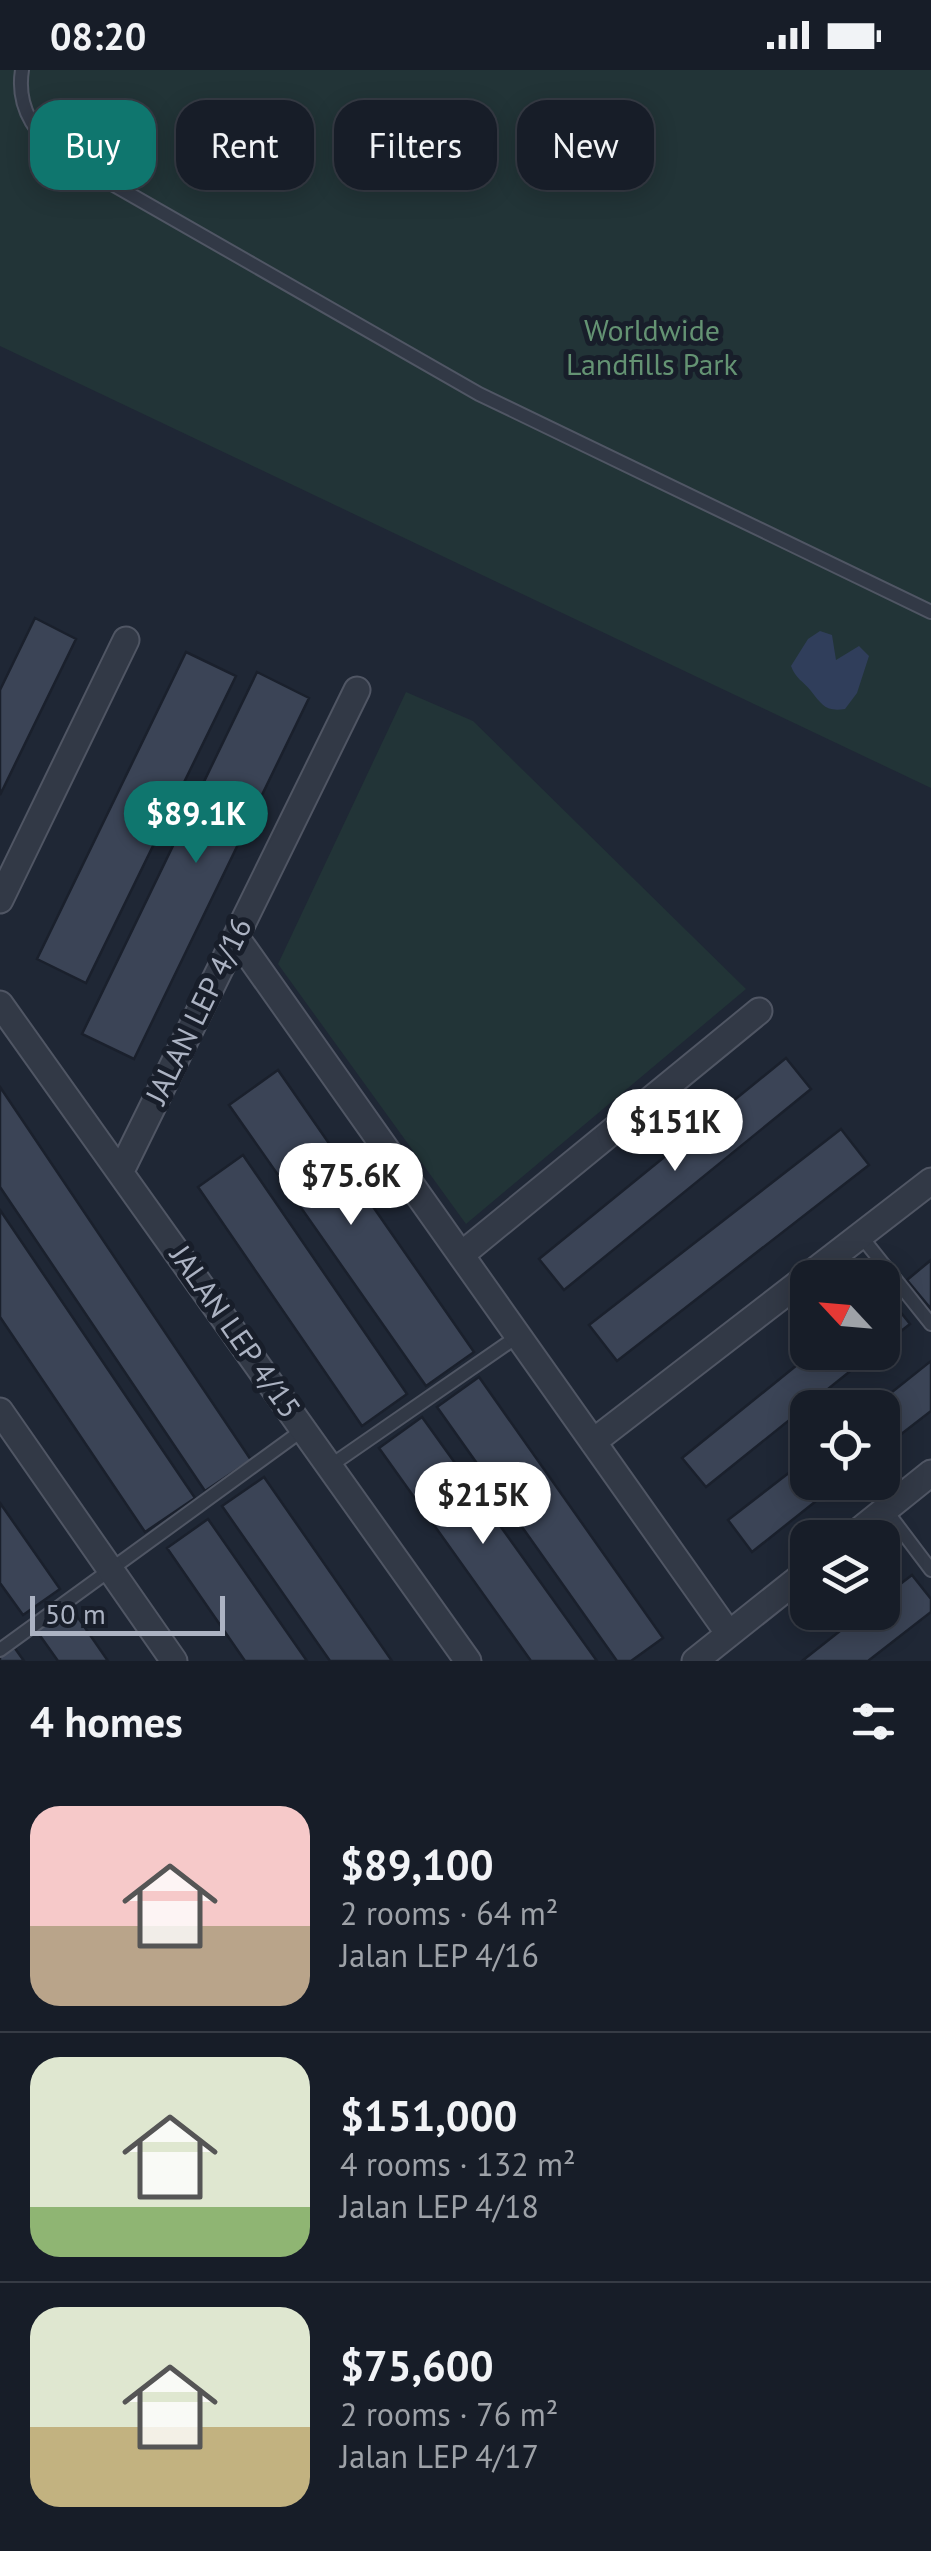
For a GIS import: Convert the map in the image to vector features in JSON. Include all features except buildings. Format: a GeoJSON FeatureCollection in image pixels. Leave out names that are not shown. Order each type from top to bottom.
{"type":"FeatureCollection","features":[{"type":"Feature","properties":{"kind":"street"},"geometry":{"type":"LineString","coordinates":[[0,900],[126,640]]}},
{"type":"Feature","properties":{"kind":"street","name":"JALAN LEP 4/16"},"geometry":{"type":"LineString","coordinates":[[121,1171],[357,690]]}},
{"type":"Feature","properties":{"kind":"street"},"geometry":{"type":"LineString","coordinates":[[236,937],[729,1634]]}},
{"type":"Feature","properties":{"kind":"street","name":"JALAN LEP 4/15"},"geometry":{"type":"LineString","coordinates":[[0,1004],[468,1661]]}},
{"type":"Feature","properties":{"kind":"street"},"geometry":{"type":"LineString","coordinates":[[460,1255],[759,1012]]}},
{"type":"Feature","properties":{"kind":"street"},"geometry":{"type":"LineString","coordinates":[[593,1442],[931,1181]]}},
{"type":"Feature","properties":{"kind":"street"},"geometry":{"type":"LineString","coordinates":[[0,1412],[174,1661]]}},
{"type":"Feature","properties":{"kind":"street"},"geometry":{"type":"LineString","coordinates":[[872,1520],[931,1473]]}},
{"type":"Feature","properties":{"kind":"street"},"geometry":{"type":"LineString","coordinates":[[695,1661],[790,1585]]}},
{"type":"Feature","properties":{"kind":"lane"},"geometry":{"type":"LineString","coordinates":[[22,70],[21,102],[27,116],[49,145],[65,157],[479,394],[931,612]]}},
{"type":"Feature","properties":{"kind":"lane"},"geometry":{"type":"LineString","coordinates":[[860,1235],[931,1324]]}},
{"type":"Feature","properties":{"kind":"lane"},"geometry":{"type":"LineString","coordinates":[[330,1466],[518,1336]]}},
{"type":"Feature","properties":{"kind":"lane"},"geometry":{"type":"LineString","coordinates":[[0,1650],[304,1429]]}},
{"type":"Feature","properties":{"kind":"lane"},"geometry":{"type":"LineString","coordinates":[[886,1509],[931,1570]]}},
{"type":"Feature","properties":{"kind":"green space","name":"Worldwide Landfills Park"},"geometry":{"type":"Polygon","coordinates":[[[0,70],[931,70],[931,788],[0,346],[0,70]]]}},
{"type":"Feature","properties":{"kind":"green space"},"geometry":{"type":"Polygon","coordinates":[[[406,692],[473,721],[746,989],[466,1224],[278,964],[406,692]]]}},
{"type":"Feature","properties":{"kind":"water"},"geometry":{"type":"Polygon","coordinates":[[[820,631],[832,635],[836,660],[859,646],[869,656],[857,693],[845,709],[825,706],[791,666],[808,639],[820,631]]]}}]}
